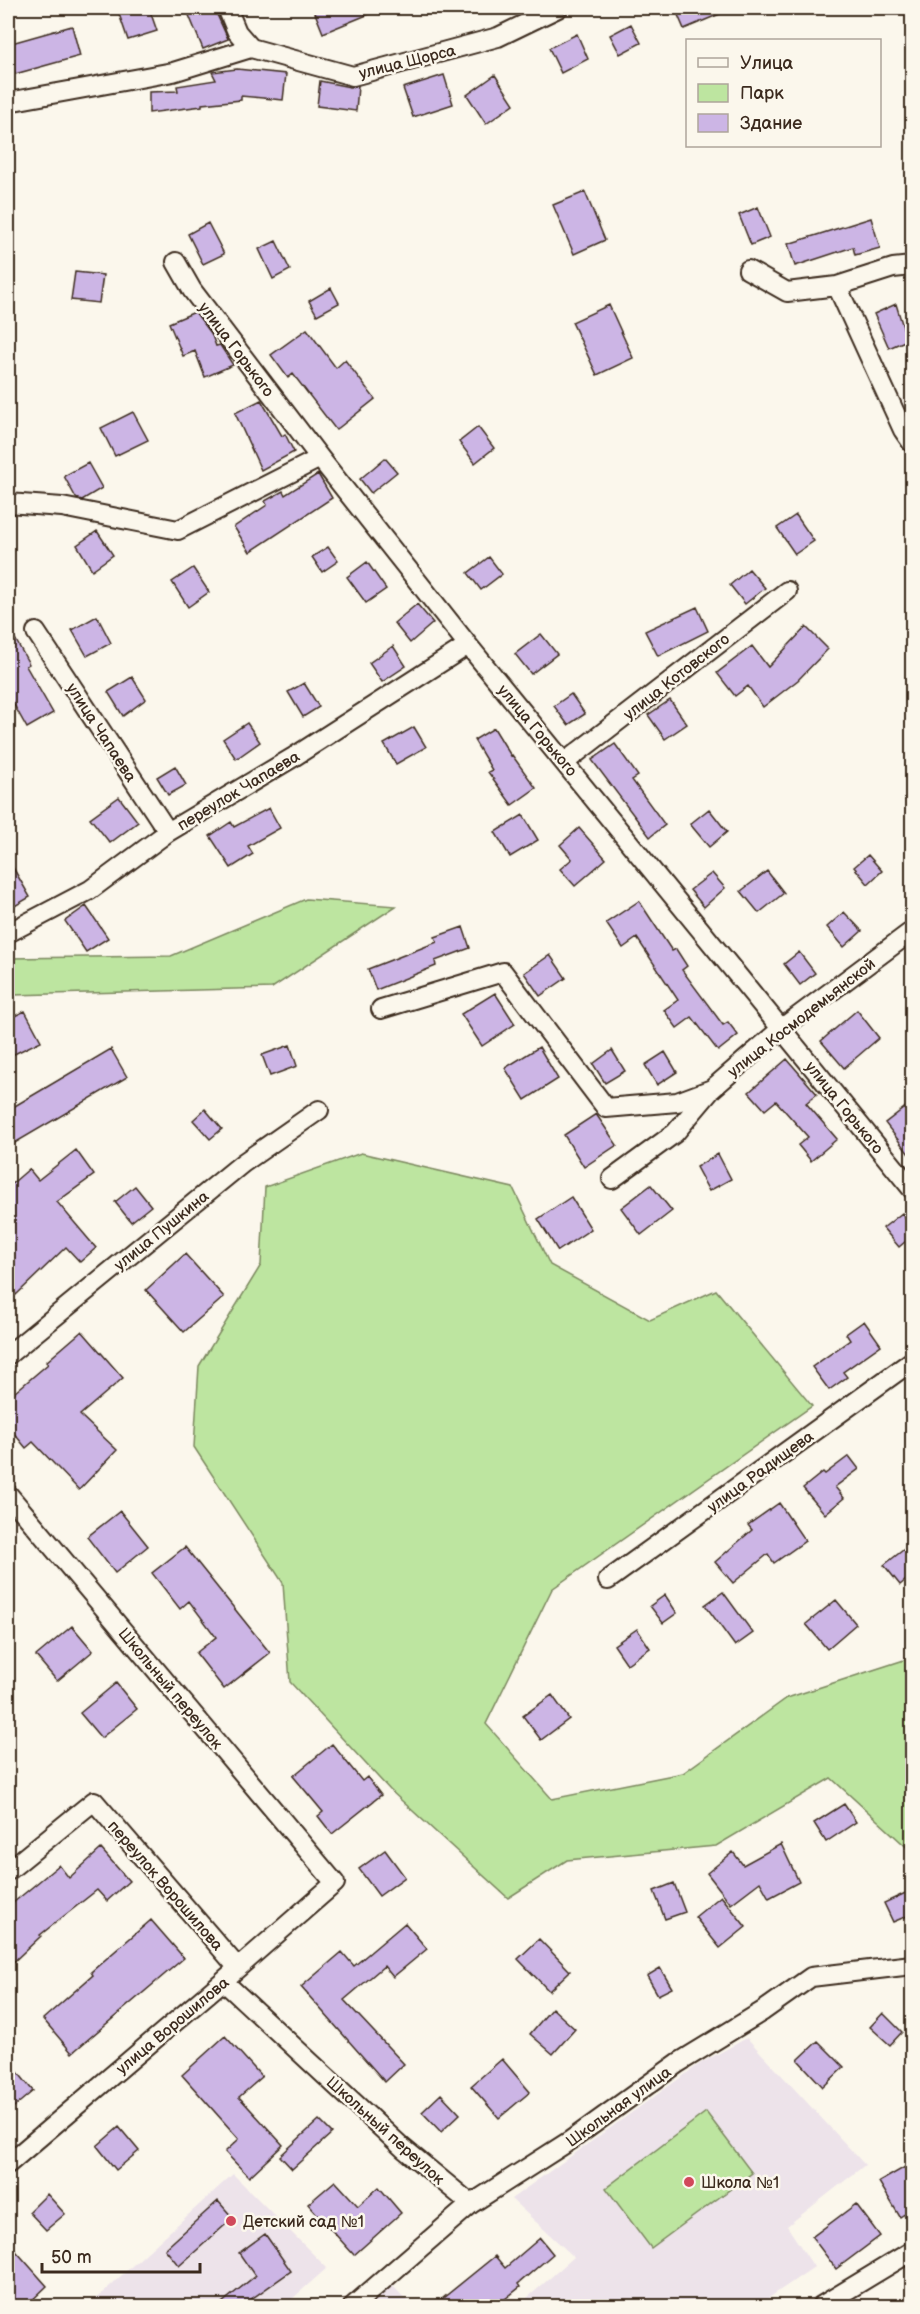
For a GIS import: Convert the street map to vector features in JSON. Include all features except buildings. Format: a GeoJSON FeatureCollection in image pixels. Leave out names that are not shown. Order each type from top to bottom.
{"type":"FeatureCollection","features":[{"type":"Feature","properties":{"kind":"street"},"geometry":{"type":"LineString","coordinates":[[8,102],[173,72],[251,48],[237,32],[227,8]]}},
{"type":"Feature","properties":{"kind":"street","name":"улица Щорса"},"geometry":{"type":"LineString","coordinates":[[251,48],[353,76],[498,37],[558,8]]}},
{"type":"Feature","properties":{"kind":"street","name":"улица Горького"},"geometry":{"type":"LineString","coordinates":[[176,262],[192,290],[320,458],[468,645],[912,1189]]}},
{"type":"Feature","properties":{"kind":"street"},"geometry":{"type":"LineString","coordinates":[[748,270],[787,292],[837,286],[893,268],[912,266]]}},
{"type":"Feature","properties":{"kind":"street"},"geometry":{"type":"LineString","coordinates":[[837,286],[903,430],[912,443]]}},
{"type":"Feature","properties":{"kind":"street"},"geometry":{"type":"LineString","coordinates":[[8,503],[62,507],[178,530],[320,458]]}},
{"type":"Feature","properties":{"kind":"street","name":"улица Котовского"},"geometry":{"type":"LineString","coordinates":[[565,762],[787,591]]}},
{"type":"Feature","properties":{"kind":"street","name":"улица Чапаева"},"geometry":{"type":"LineString","coordinates":[[36,632],[168,831]]}},
{"type":"Feature","properties":{"kind":"street","name":"переулок Чапаева"},"geometry":{"type":"LineString","coordinates":[[8,933],[90,890],[168,831],[291,758],[468,645]]}},
{"type":"Feature","properties":{"kind":"street","name":"улица Космодемьянской"},"geometry":{"type":"LineString","coordinates":[[612,1179],[675,1133],[712,1089],[782,1028],[912,931]]}},
{"type":"Feature","properties":{"kind":"street"},"geometry":{"type":"LineString","coordinates":[[381,1009],[503,972],[606,1108],[677,1102],[712,1089]]}},
{"type":"Feature","properties":{"kind":"street","name":"улица Пушкина"},"geometry":{"type":"LineString","coordinates":[[8,1355],[243,1163],[319,1110]]}},
{"type":"Feature","properties":{"kind":"street","name":"улица Радищева"},"geometry":{"type":"LineString","coordinates":[[608,1580],[912,1361]]}},
{"type":"Feature","properties":{"kind":"street","name":"Школьный переулок"},"geometry":{"type":"LineString","coordinates":[[8,1494],[335,1883]]}},
{"type":"Feature","properties":{"kind":"street","name":"переулок Ворошилова"},"geometry":{"type":"LineString","coordinates":[[8,1872],[94,1801],[238,1968]]}},
{"type":"Feature","properties":{"kind":"street","name":"улица Ворошилова"},"geometry":{"type":"LineString","coordinates":[[8,2164],[223,1982],[335,1883]]}},
{"type":"Feature","properties":{"kind":"street","name":"Школьная улица"},"geometry":{"type":"LineString","coordinates":[[352,2307],[471,2204],[571,2140],[678,2063],[763,2011],[812,1977],[912,1965]]}},
{"type":"Feature","properties":{"kind":"street","name":"Школьный переулок"},"geometry":{"type":"LineString","coordinates":[[223,1982],[403,2148],[471,2204]]}},
{"type":"Feature","properties":{"kind":"street"},"geometry":{"type":"LineString","coordinates":[[821,2307],[912,2251]]}},
{"type":"Feature","properties":{"kind":"shaded area","name":"Школа №1"},"geometry":{"type":"Polygon","coordinates":[[[747,2038],[865,2165],[787,2226],[814,2267],[757,2306],[518,2306],[574,2257],[511,2199],[701,2063],[747,2038]]]}},
{"type":"Feature","properties":{"kind":"shaded area","name":"Детский сад №1"},"geometry":{"type":"Polygon","coordinates":[[[233,2174],[327,2268],[284,2306],[88,2306],[233,2174]]]}},
{"type":"Feature","properties":{"kind":"shaded area"},"geometry":{"type":"Polygon","coordinates":[[[392,2285],[412,2306],[366,2306],[392,2285]]]}},
{"type":"Feature","properties":{"kind":"green space"},"geometry":{"type":"Polygon","coordinates":[[[306,899],[396,906],[272,988],[13,995],[8,997],[8,958],[171,956],[306,899]]]}},
{"type":"Feature","properties":{"kind":"green space"},"geometry":{"type":"Polygon","coordinates":[[[361,1153],[513,1188],[550,1265],[650,1320],[716,1290],[812,1406],[552,1589],[486,1724],[552,1799],[683,1773],[787,1698],[912,1656],[912,1852],[831,1778],[716,1846],[567,1860],[508,1898],[390,1790],[290,1682],[283,1583],[194,1447],[199,1366],[261,1265],[265,1187],[361,1153]]]}},
{"type":"Feature","properties":{"kind":"green space"},"geometry":{"type":"Polygon","coordinates":[[[706,2112],[752,2173],[651,2248],[606,2188],[706,2112]]]}},
{"type":"Feature","properties":{"kind":"place","name":"Школа №1"},"geometry":{"type":"Point","coordinates":[689,2182]}},
{"type":"Feature","properties":{"kind":"place","name":"Детский сад №1"},"geometry":{"type":"Point","coordinates":[231,2221]}}]}
